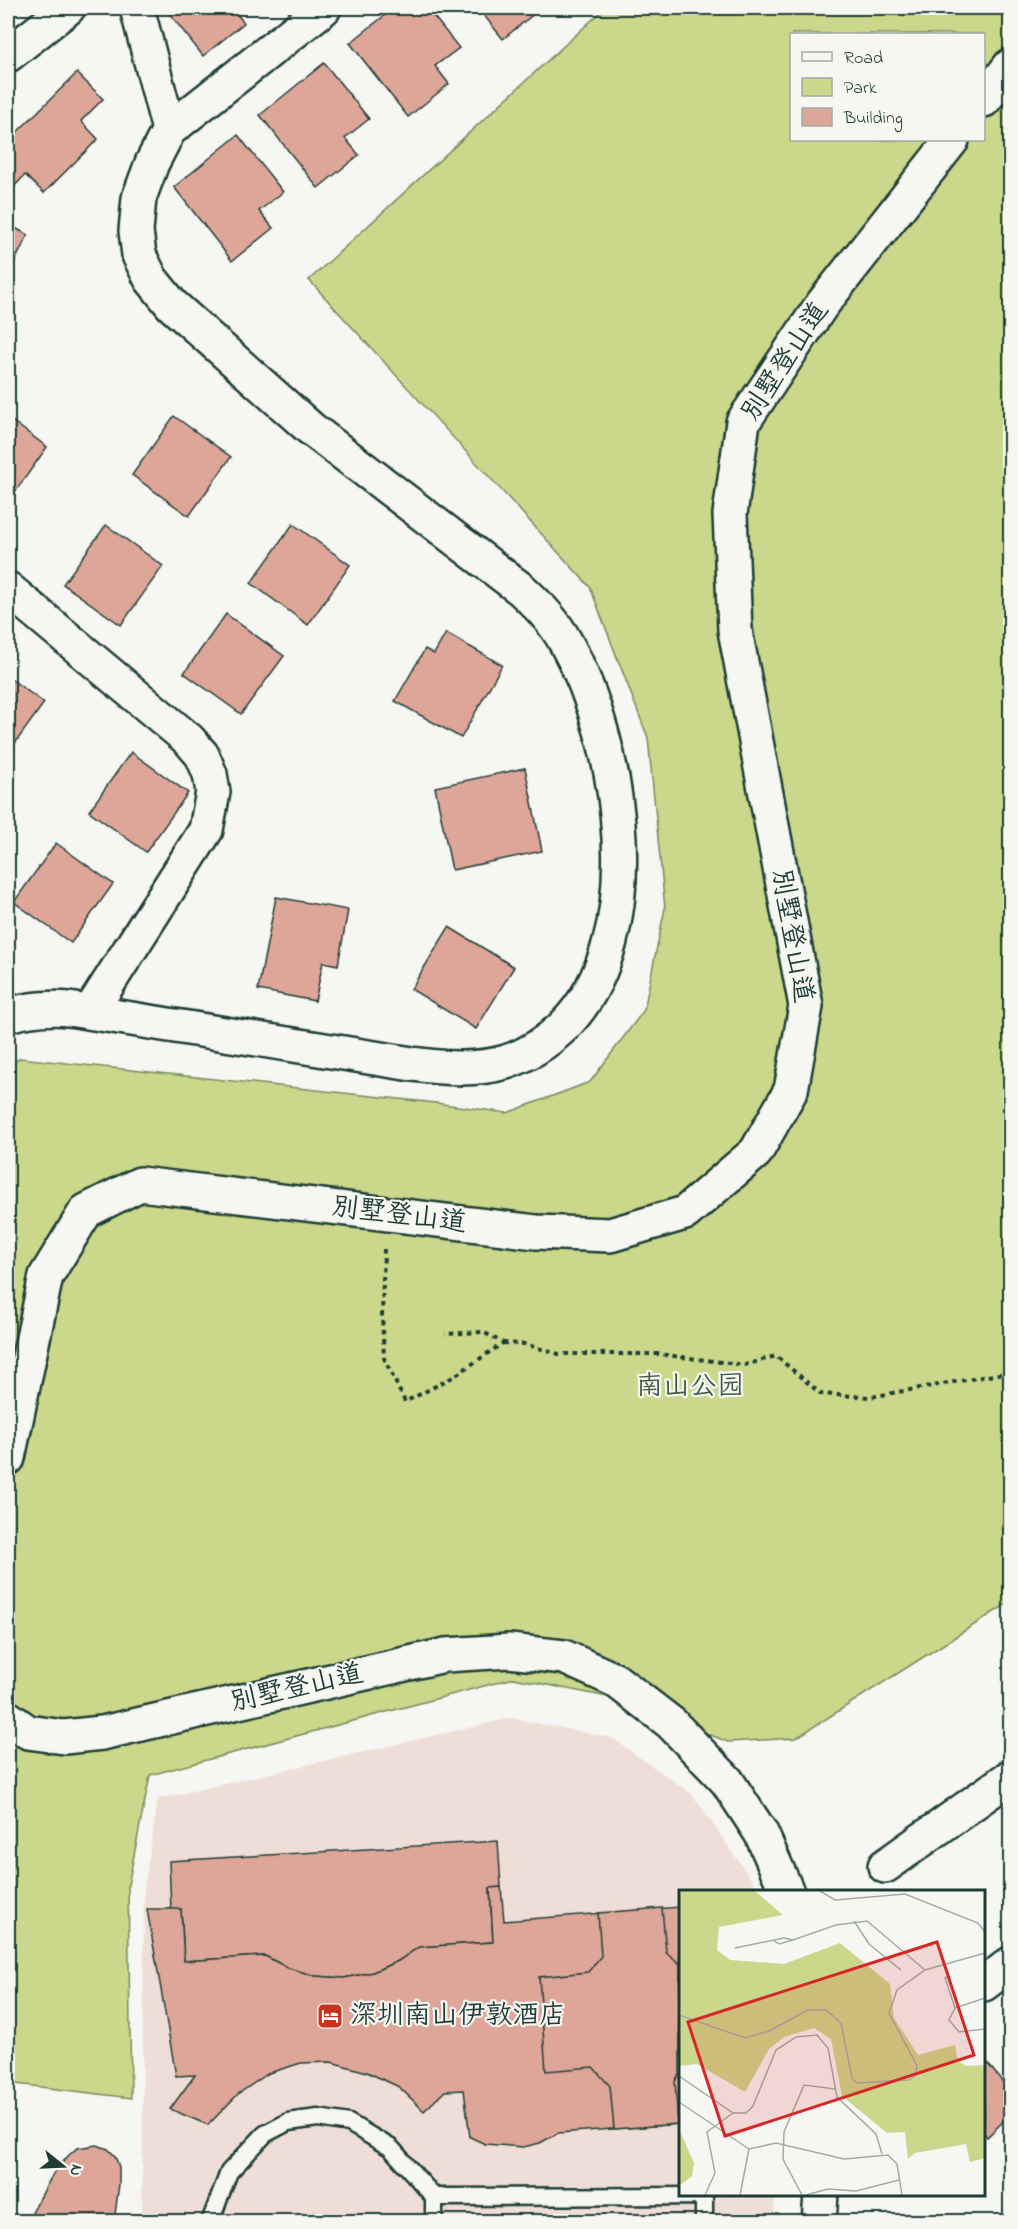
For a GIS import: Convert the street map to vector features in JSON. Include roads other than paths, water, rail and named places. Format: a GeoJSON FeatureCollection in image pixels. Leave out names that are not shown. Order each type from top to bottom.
{"type":"FeatureCollection","features":[{"type":"Feature","properties":{"kind":"street"},"geometry":{"type":"LineString","coordinates":[[8,55],[69,8]]}},
{"type":"Feature","properties":{"kind":"street"},"geometry":{"type":"LineString","coordinates":[[137,8],[169,130]]}},
{"type":"Feature","properties":{"kind":"street"},"geometry":{"type":"LineString","coordinates":[[8,1015],[27,1009],[49,1007],[445,1068],[476,1068],[506,1062],[531,1052],[554,1036],[577,1013],[593,986],[606,954],[615,914],[620,873],[616,802],[610,764],[596,711],[565,641],[546,613],[522,590],[310,428],[172,305],[151,279],[139,255],[136,231],[139,198],[152,164],[169,130],[324,8]]}},
{"type":"Feature","properties":{"kind":"street"},"geometry":{"type":"LineString","coordinates":[[985,99],[1011,66]]}},
{"type":"Feature","properties":{"kind":"street","name":"别墅登山道"},"geometry":{"type":"LineString","coordinates":[[8,1458],[46,1276],[86,1211],[140,1184],[536,1232],[610,1235],[685,1213],[756,1152],[791,1090],[806,1006],[735,630],[730,514],[743,422],[821,306],[951,141]]}},
{"type":"Feature","properties":{"kind":"street"},"geometry":{"type":"LineString","coordinates":[[8,589],[189,740],[202,755],[210,774],[213,792],[206,830],[90,1012]]}},
{"type":"Feature","properties":{"kind":"street","name":"别墅登山道"},"geometry":{"type":"LineString","coordinates":[[8,1718],[28,1732],[64,1737],[102,1733],[445,1655],[509,1651],[564,1657],[615,1680],[671,1723],[727,1781],[761,1833],[785,1890]]}},
{"type":"Feature","properties":{"kind":"street"},"geometry":{"type":"LineString","coordinates":[[885,1866],[1011,1777]]}},
{"type":"Feature","properties":{"kind":"street"},"geometry":{"type":"LineString","coordinates":[[985,1983],[1011,1964]]}},
{"type":"Feature","properties":{"kind":"street"},"geometry":{"type":"LineString","coordinates":[[819,2222],[821,2196]]}},
{"type":"Feature","properties":{"kind":"lane"},"geometry":{"type":"LineString","coordinates":[[210,2222],[229,2172],[265,2134],[288,2122],[318,2118],[349,2124],[391,2148],[434,2197],[434,2222]]}},
{"type":"Feature","properties":{"kind":"lane"},"geometry":{"type":"LineString","coordinates":[[434,2197],[704,2196],[704,2222]]}},
{"type":"Feature","properties":{"kind":"place","name":"深圳南山伊敦酒店"},"geometry":{"type":"Point","coordinates":[330,2016]}},
{"type":"Feature","properties":{"kind":"park label","name":"南山公园"},"geometry":{"type":"Point","coordinates":[690,1387]}}]}
